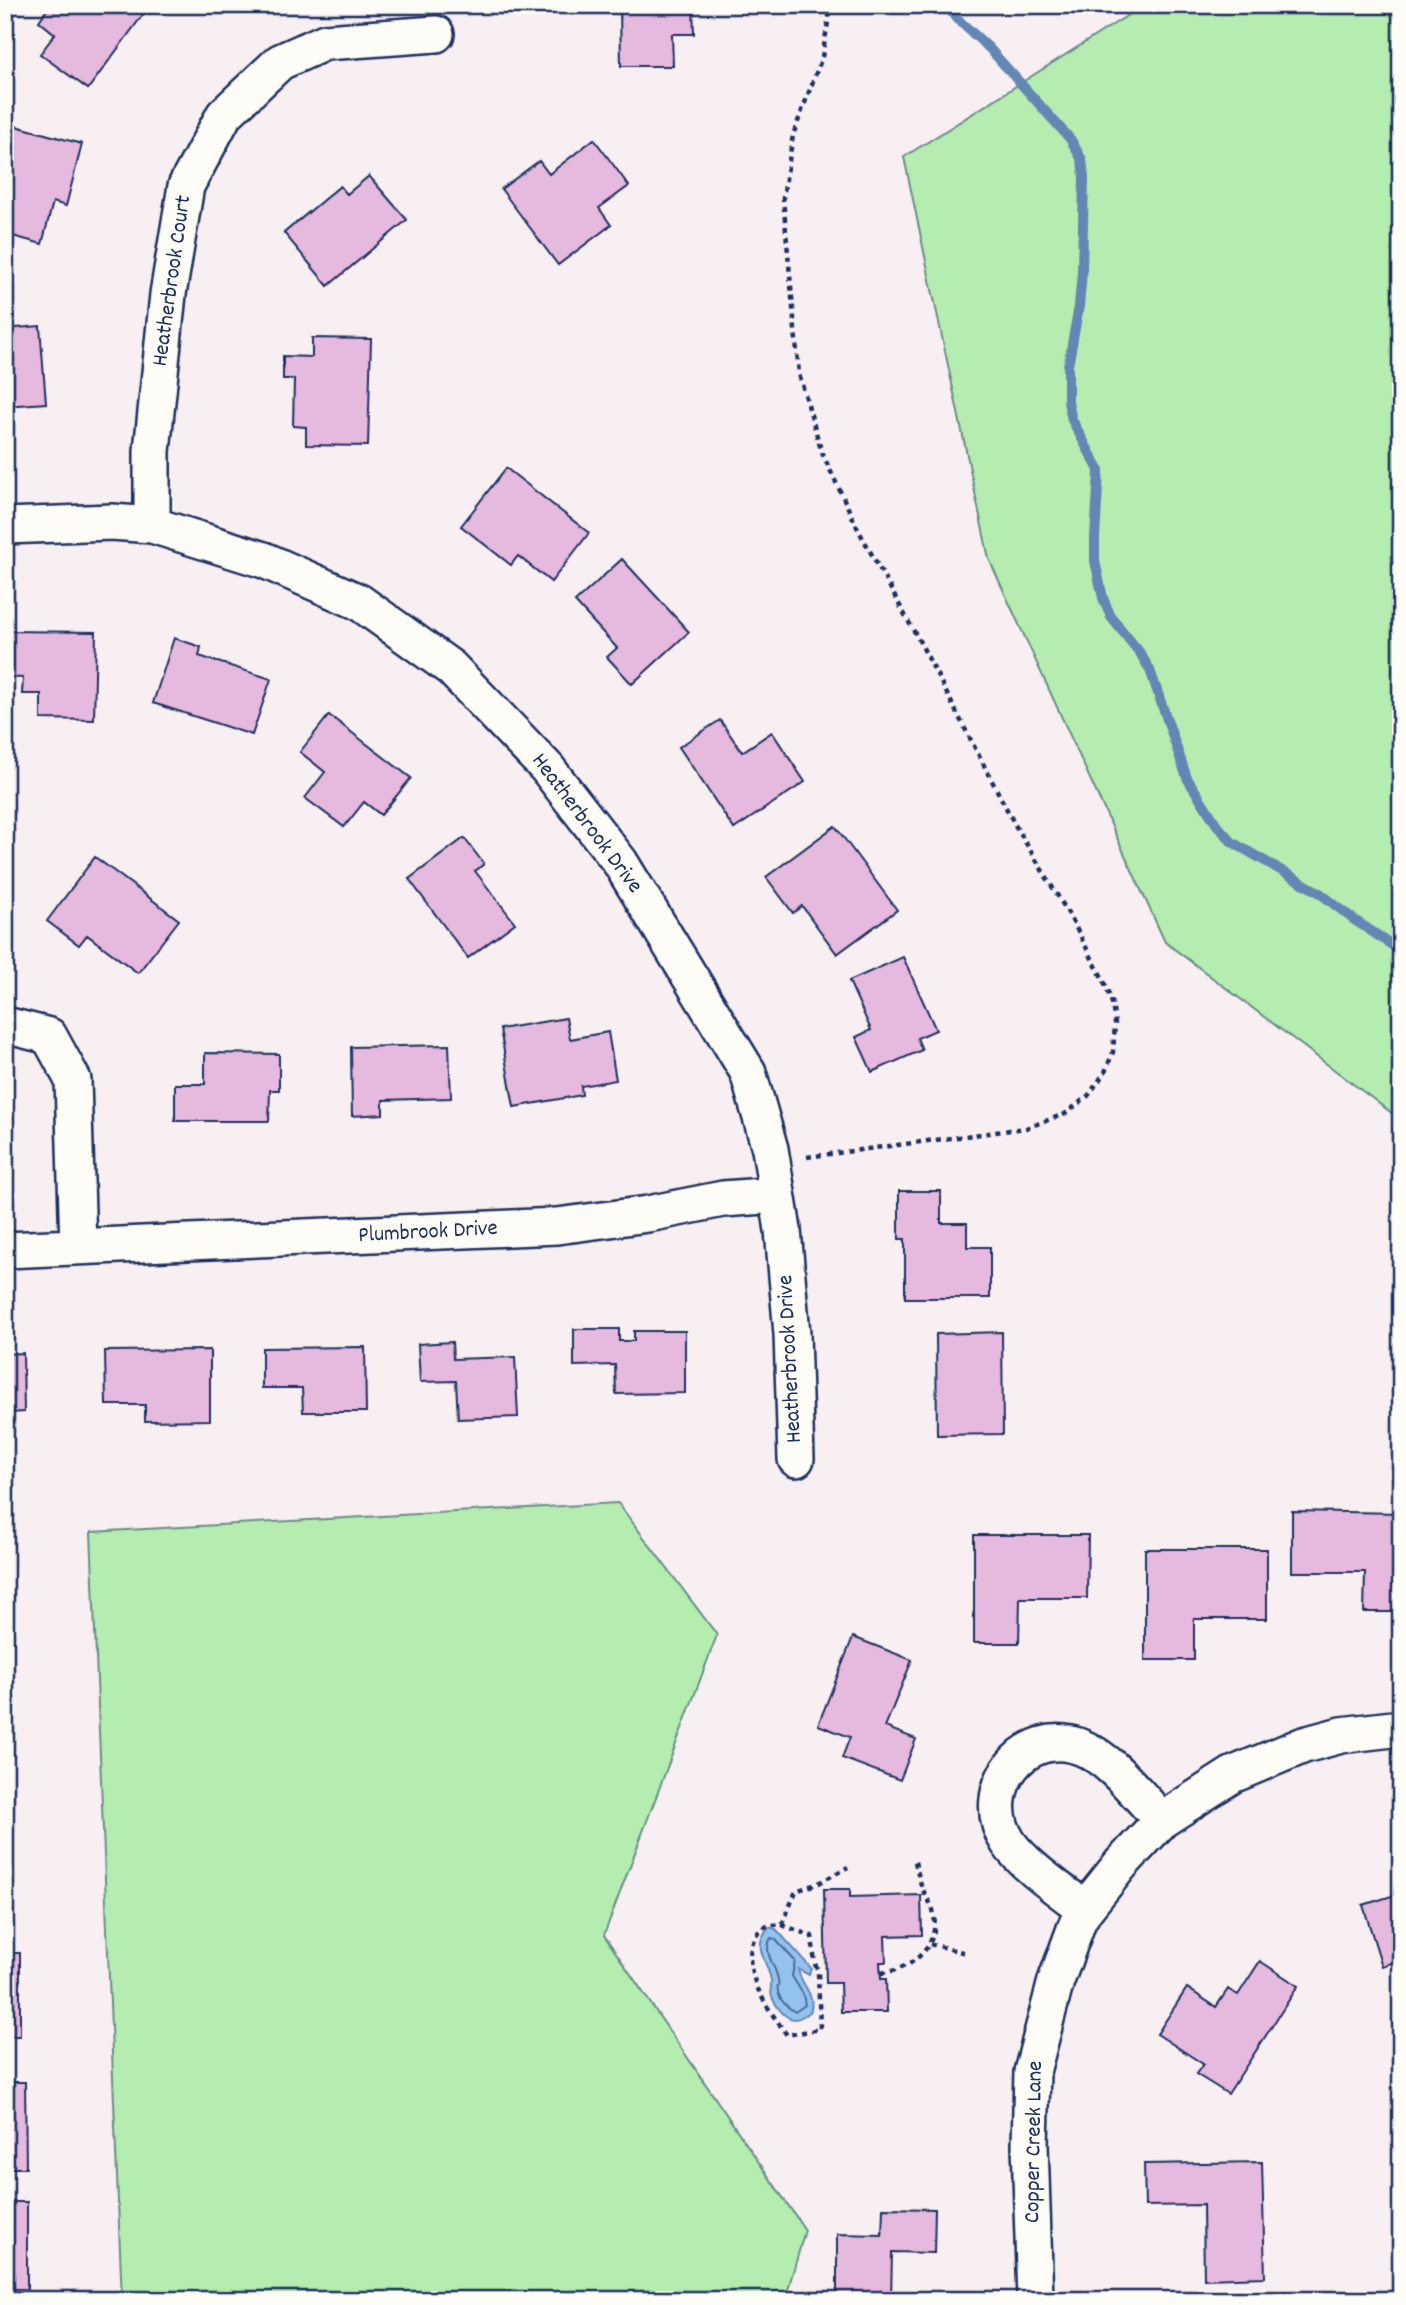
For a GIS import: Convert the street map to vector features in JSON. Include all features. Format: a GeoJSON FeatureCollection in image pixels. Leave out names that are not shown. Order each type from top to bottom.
{"type":"FeatureCollection","features":[{"type":"Feature","properties":{"kind":"street","name":"Heatherbrook Court"},"geometry":{"type":"LineString","coordinates":[[152,525],[152,451],[168,294],[186,186],[224,115],[280,62],[325,42],[436,34]]}},
{"type":"Feature","properties":{"kind":"street","name":"Heatherbrook Drive"},"geometry":{"type":"LineString","coordinates":[[5,526],[112,522],[152,525],[264,560],[359,602],[451,668],[547,768],[620,862],[748,1072],[775,1179],[792,1334],[796,1459]]}},
{"type":"Feature","properties":{"kind":"street"},"geometry":{"type":"LineString","coordinates":[[5,1025],[49,1036],[74,1080],[78,1246]]}},
{"type":"Feature","properties":{"kind":"street","name":"Plumbrook Drive"},"geometry":{"type":"LineString","coordinates":[[5,1250],[556,1226],[648,1214],[723,1199],[775,1179]]}},
{"type":"Feature","properties":{"kind":"street","name":"Copper Creek Lane"},"geometry":{"type":"LineString","coordinates":[[1035,2300],[1030,2144],[1032,2072],[1056,1981],[1085,1909],[1121,1864],[1162,1820],[1232,1775],[1304,1745],[1341,1735],[1401,1728]]}},
{"type":"Feature","properties":{"kind":"street"},"geometry":{"type":"LineString","coordinates":[[1085,1909],[1009,1845],[997,1816],[997,1799],[1009,1769],[1021,1756],[1037,1747],[1068,1743],[1084,1748],[1104,1761],[1162,1820]]}},
{"type":"Feature","properties":{"kind":"path"},"geometry":{"type":"LineString","coordinates":[[775,1179],[849,1150],[1026,1128],[1065,1114],[1088,1096],[1105,1072],[1113,1052],[1115,1024],[1112,1003],[1104,981],[1068,913],[1014,825],[859,531],[822,453],[799,374],[783,198],[793,135],[822,57],[831,5]]}},
{"type":"Feature","properties":{"kind":"path"},"geometry":{"type":"LineString","coordinates":[[881,1973],[906,1965],[924,1954],[930,1944],[934,1927],[933,1910],[922,1887],[914,1858]]}},
{"type":"Feature","properties":{"kind":"path"},"geometry":{"type":"LineString","coordinates":[[782,1925],[796,1891],[819,1884],[848,1867]]}},
{"type":"Feature","properties":{"kind":"path"},"geometry":{"type":"LineString","coordinates":[[773,1924],[782,1925],[812,1936],[818,1971],[820,2029],[787,2035],[762,1997],[750,1967],[752,1941],[761,1928],[773,1924]]}},
{"type":"Feature","properties":{"kind":"path"},"geometry":{"type":"LineString","coordinates":[[930,1944],[966,1953]]}},
{"type":"Feature","properties":{"kind":"green space"},"geometry":{"type":"Polygon","coordinates":[[[1144,5],[1401,5],[1401,1120],[1165,942],[989,559],[904,157],[1144,5]]]}},
{"type":"Feature","properties":{"kind":"green space"},"geometry":{"type":"Polygon","coordinates":[[[618,1503],[717,1635],[604,1935],[805,2230],[785,2300],[122,2300],[91,1532],[618,1503]]]}},
{"type":"Feature","properties":{"kind":"water"},"geometry":{"type":"Polygon","coordinates":[[[769,1927],[776,1929],[811,1968],[809,1975],[798,1969],[812,2006],[810,2012],[799,2018],[791,2018],[783,2013],[772,1995],[771,1981],[761,1947],[761,1941],[769,1927]]]}},
{"type":"Feature","properties":{"kind":"building"},"geometry":{"type":"Polygon","coordinates":[[[50,5],[150,5],[88,89],[40,54],[55,34],[39,21],[50,5]]]}},
{"type":"Feature","properties":{"kind":"building"},"geometry":{"type":"Polygon","coordinates":[[[620,5],[693,5],[694,34],[672,34],[673,66],[621,66],[620,5]]]}},
{"type":"Feature","properties":{"kind":"building"},"geometry":{"type":"Polygon","coordinates":[[[12,125],[82,144],[66,206],[53,202],[42,244],[5,234],[5,150],[12,125]]]}},
{"type":"Feature","properties":{"kind":"building"},"geometry":{"type":"Polygon","coordinates":[[[594,139],[629,186],[599,208],[611,225],[558,265],[501,189],[539,161],[549,174],[594,139]]]}},
{"type":"Feature","properties":{"kind":"building"},"geometry":{"type":"Polygon","coordinates":[[[369,176],[407,220],[328,286],[284,233],[340,186],[347,194],[369,176]]]}},
{"type":"Feature","properties":{"kind":"building"},"geometry":{"type":"Polygon","coordinates":[[[40,326],[46,403],[5,406],[5,329],[40,326]]]}},
{"type":"Feature","properties":{"kind":"building"},"geometry":{"type":"Polygon","coordinates":[[[312,338],[371,339],[368,446],[306,445],[306,427],[293,426],[294,379],[283,379],[283,356],[312,357],[312,338]]]}},
{"type":"Feature","properties":{"kind":"building"},"geometry":{"type":"Polygon","coordinates":[[[506,468],[589,533],[551,582],[518,556],[511,565],[461,526],[506,468]]]}},
{"type":"Feature","properties":{"kind":"building"},"geometry":{"type":"Polygon","coordinates":[[[622,559],[689,632],[632,684],[607,657],[617,648],[575,602],[622,559]]]}},
{"type":"Feature","properties":{"kind":"building"},"geometry":{"type":"Polygon","coordinates":[[[5,631],[96,632],[94,720],[41,719],[41,694],[22,694],[23,678],[5,677],[5,631]]]}},
{"type":"Feature","properties":{"kind":"building"},"geometry":{"type":"Polygon","coordinates":[[[174,638],[201,647],[199,656],[271,679],[252,735],[153,703],[174,638]]]}},
{"type":"Feature","properties":{"kind":"building"},"geometry":{"type":"Polygon","coordinates":[[[329,715],[411,778],[381,815],[364,802],[344,827],[305,798],[325,772],[300,752],[329,715]]]}},
{"type":"Feature","properties":{"kind":"building"},"geometry":{"type":"Polygon","coordinates":[[[720,720],[742,752],[772,732],[805,782],[734,829],[679,747],[720,720]]]}},
{"type":"Feature","properties":{"kind":"building"},"geometry":{"type":"Polygon","coordinates":[[[835,826],[897,910],[837,954],[802,906],[793,913],[766,877],[835,826]]]}},
{"type":"Feature","properties":{"kind":"building"},"geometry":{"type":"Polygon","coordinates":[[[464,838],[484,864],[475,871],[515,923],[468,958],[409,879],[464,838]]]}},
{"type":"Feature","properties":{"kind":"building"},"geometry":{"type":"Polygon","coordinates":[[[95,857],[179,920],[138,973],[87,935],[79,945],[47,921],[95,857]]]}},
{"type":"Feature","properties":{"kind":"building"},"geometry":{"type":"Polygon","coordinates":[[[903,957],[936,1030],[917,1038],[922,1050],[872,1072],[856,1037],[871,1030],[849,981],[903,957]]]}},
{"type":"Feature","properties":{"kind":"building"},"geometry":{"type":"Polygon","coordinates":[[[566,1018],[570,1039],[608,1032],[616,1080],[581,1086],[582,1095],[514,1107],[500,1029],[566,1018]]]}},
{"type":"Feature","properties":{"kind":"building"},"geometry":{"type":"Polygon","coordinates":[[[449,1045],[451,1098],[383,1100],[383,1114],[352,1116],[351,1047],[449,1045]]]}},
{"type":"Feature","properties":{"kind":"building"},"geometry":{"type":"Polygon","coordinates":[[[205,1053],[279,1054],[279,1090],[270,1090],[269,1121],[175,1121],[175,1084],[205,1084],[205,1053]]]}},
{"type":"Feature","properties":{"kind":"building"},"geometry":{"type":"Polygon","coordinates":[[[899,1191],[941,1191],[941,1223],[967,1223],[967,1247],[990,1247],[990,1298],[905,1298],[905,1239],[899,1239],[899,1191]]]}},
{"type":"Feature","properties":{"kind":"building"},"geometry":{"type":"Polygon","coordinates":[[[574,1329],[619,1329],[619,1341],[634,1341],[634,1331],[685,1331],[685,1393],[616,1394],[615,1365],[574,1366],[574,1329]]]}},
{"type":"Feature","properties":{"kind":"building"},"geometry":{"type":"Polygon","coordinates":[[[1002,1332],[1003,1434],[937,1435],[936,1334],[1002,1332]]]}},
{"type":"Feature","properties":{"kind":"building"},"geometry":{"type":"Polygon","coordinates":[[[452,1342],[453,1359],[515,1357],[518,1417],[458,1419],[456,1381],[420,1382],[418,1344],[452,1342]]]}},
{"type":"Feature","properties":{"kind":"building"},"geometry":{"type":"Polygon","coordinates":[[[365,1347],[366,1412],[303,1412],[302,1388],[262,1388],[262,1348],[365,1347]]]}},
{"type":"Feature","properties":{"kind":"building"},"geometry":{"type":"Polygon","coordinates":[[[210,1350],[210,1420],[145,1421],[145,1405],[106,1405],[105,1351],[210,1350]]]}},
{"type":"Feature","properties":{"kind":"building"},"geometry":{"type":"Polygon","coordinates":[[[23,1353],[24,1412],[9,1413],[10,1432],[5,1432],[5,1354],[23,1353]]]}},
{"type":"Feature","properties":{"kind":"building"},"geometry":{"type":"Polygon","coordinates":[[[1292,1511],[1401,1513],[1401,1612],[1364,1612],[1365,1572],[1292,1572],[1292,1511]]]}},
{"type":"Feature","properties":{"kind":"building"},"geometry":{"type":"Polygon","coordinates":[[[974,1535],[1088,1535],[1087,1598],[1020,1598],[1019,1643],[974,1643],[974,1535]]]}},
{"type":"Feature","properties":{"kind":"building"},"geometry":{"type":"Polygon","coordinates":[[[1145,1549],[1267,1549],[1267,1619],[1194,1619],[1194,1660],[1145,1660],[1145,1549]]]}},
{"type":"Feature","properties":{"kind":"building"},"geometry":{"type":"Polygon","coordinates":[[[853,1637],[912,1660],[885,1727],[916,1739],[900,1780],[842,1758],[850,1737],[818,1725],[853,1637]]]}},
{"type":"Feature","properties":{"kind":"building"},"geometry":{"type":"Polygon","coordinates":[[[5,1719],[7,1780],[5,1780],[5,1719]]]}},
{"type":"Feature","properties":{"kind":"building"},"geometry":{"type":"Polygon","coordinates":[[[824,1889],[850,1889],[850,1897],[921,1895],[922,1935],[885,1936],[886,1962],[880,1962],[881,1979],[886,1979],[887,2012],[841,2012],[840,1983],[826,1983],[824,1889]]]}},
{"type":"Feature","properties":{"kind":"building"},"geometry":{"type":"Polygon","coordinates":[[[1401,1893],[1401,1960],[1382,1966],[1363,1905],[1401,1893]]]}},
{"type":"Feature","properties":{"kind":"building"},"geometry":{"type":"Polygon","coordinates":[[[5,1953],[20,1953],[20,2036],[5,2036],[5,1953]]]}},
{"type":"Feature","properties":{"kind":"building"},"geometry":{"type":"Polygon","coordinates":[[[1260,1961],[1298,1986],[1228,2094],[1196,2074],[1203,2064],[1157,2034],[1187,1988],[1216,2007],[1228,1989],[1238,1995],[1260,1961]]]}},
{"type":"Feature","properties":{"kind":"building"},"geometry":{"type":"Polygon","coordinates":[[[5,2082],[25,2082],[26,2168],[5,2168],[5,2082]]]}},
{"type":"Feature","properties":{"kind":"building"},"geometry":{"type":"Polygon","coordinates":[[[1262,2162],[1265,2277],[1204,2279],[1203,2205],[1145,2206],[1144,2164],[1262,2162]]]}},
{"type":"Feature","properties":{"kind":"building"},"geometry":{"type":"Polygon","coordinates":[[[5,2202],[27,2202],[27,2289],[5,2289],[5,2202]]]}},
{"type":"Feature","properties":{"kind":"building"},"geometry":{"type":"Polygon","coordinates":[[[883,2208],[935,2209],[934,2253],[892,2252],[891,2300],[837,2300],[837,2234],[882,2235],[883,2208]]]}},
{"type":"Feature","properties":{"kind":"waterway"},"geometry":{"type":"LineString","coordinates":[[947,5],[955,17],[989,48],[1071,140],[1082,160],[1082,272],[1068,366],[1068,402],[1072,420],[1099,470],[1095,561],[1103,598],[1111,617],[1150,670],[1187,778],[1217,825],[1232,842],[1320,893],[1401,951]]}}]}
